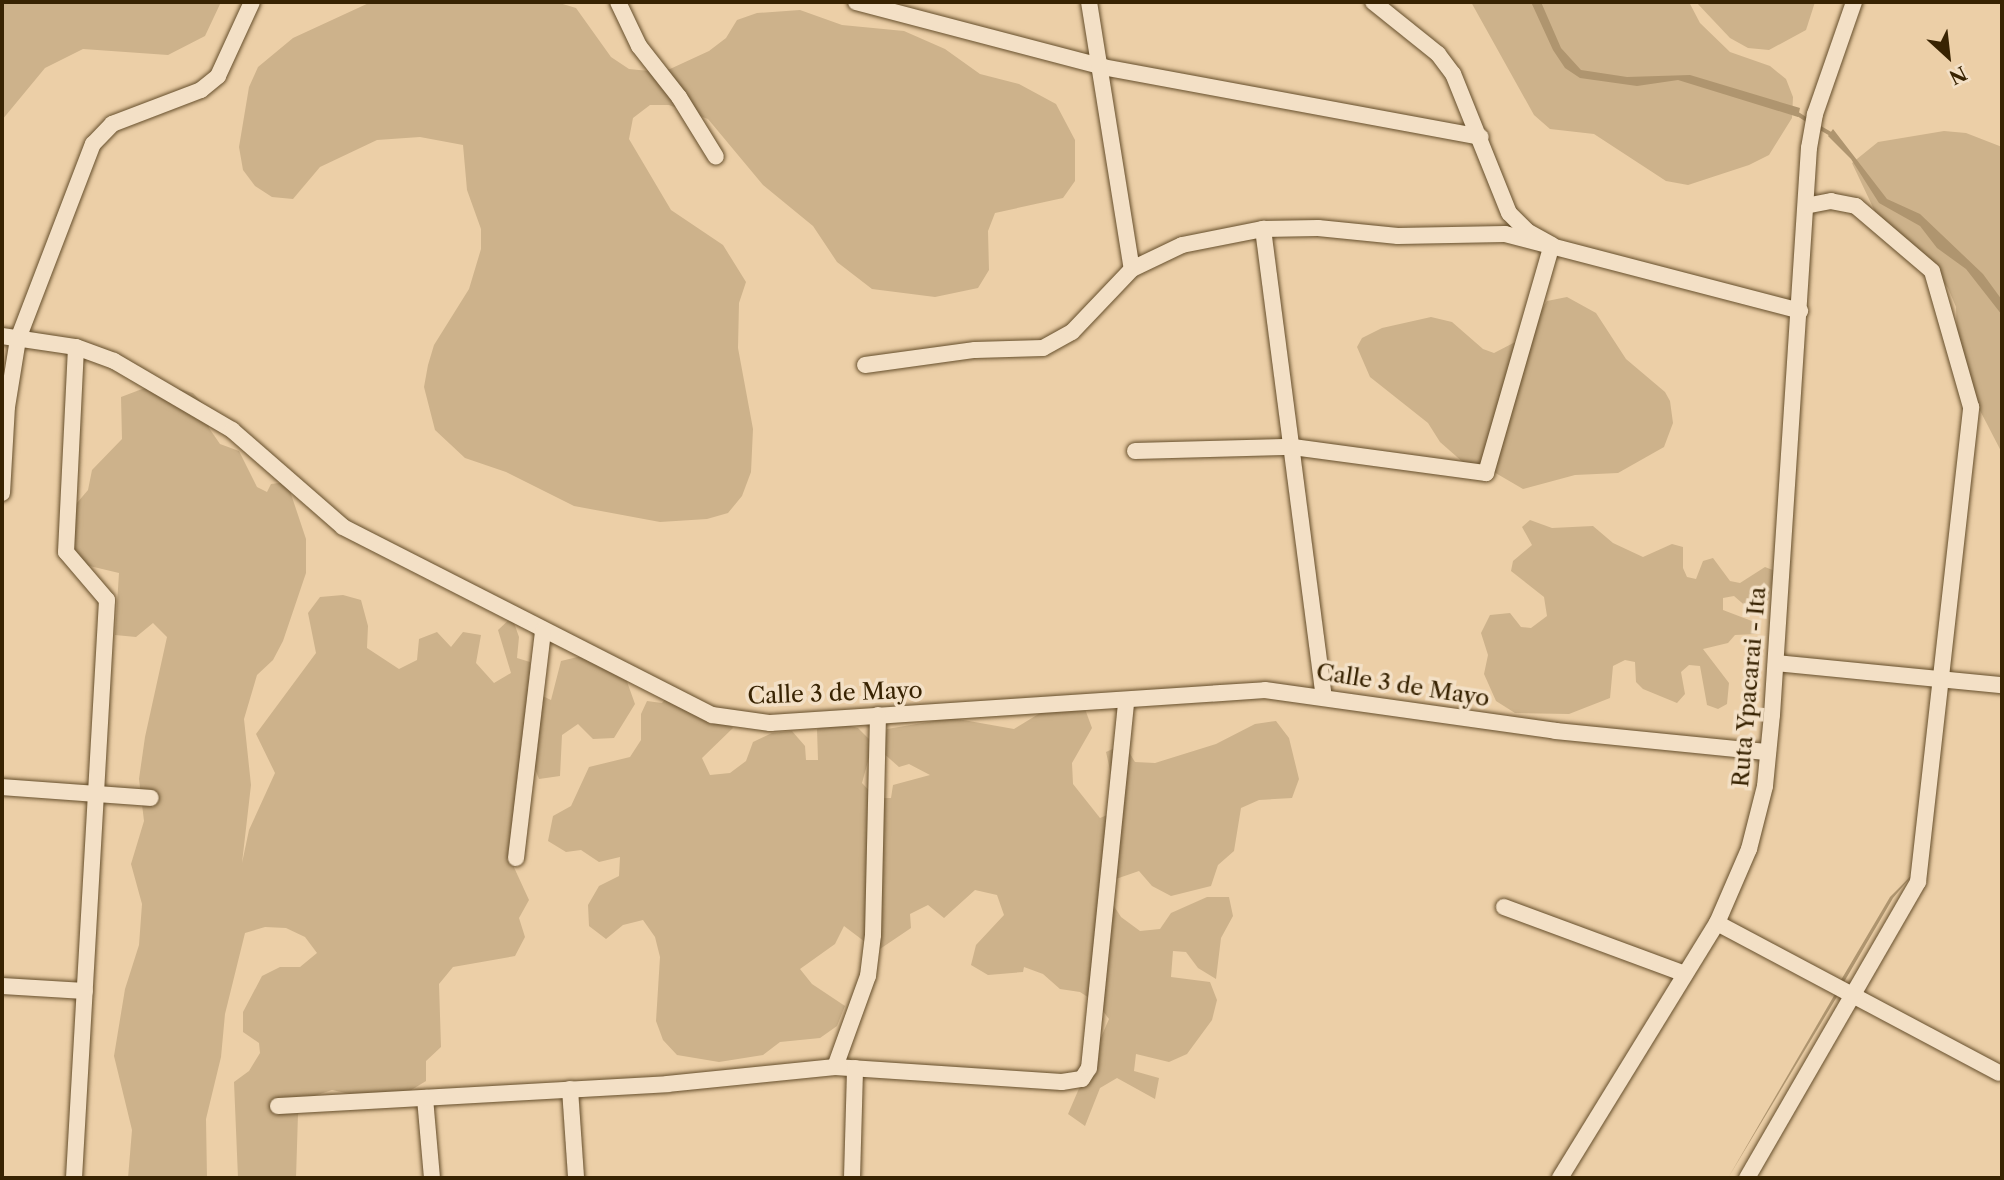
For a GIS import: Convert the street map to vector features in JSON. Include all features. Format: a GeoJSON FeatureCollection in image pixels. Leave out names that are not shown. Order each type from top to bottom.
{"type":"FeatureCollection","features":[{"type":"Feature","properties":{"kind":"street"},"geometry":{"type":"LineString","coordinates":[[2,493],[10,337],[93,144],[112,124],[201,90],[218,76],[252,2]]}},
{"type":"Feature","properties":{"kind":"street"},"geometry":{"type":"LineString","coordinates":[[618,2],[639,46],[680,97],[716,157]]}},
{"type":"Feature","properties":{"kind":"street"},"geometry":{"type":"LineString","coordinates":[[856,2],[1103,67],[1480,137]]}},
{"type":"Feature","properties":{"kind":"street"},"geometry":{"type":"LineString","coordinates":[[1089,2],[1103,67],[1132,269]]}},
{"type":"Feature","properties":{"kind":"street"},"geometry":{"type":"LineString","coordinates":[[1373,2],[1438,54],[1453,74],[1509,213],[1527,231],[1552,245]]}},
{"type":"Feature","properties":{"kind":"street","name":"Ruta Ypacarai - Ita"},"geometry":{"type":"LineString","coordinates":[[1560,1178],[1717,923],[1749,849],[1768,752],[1776,663],[1809,148],[1815,114],[1854,2]]}},
{"type":"Feature","properties":{"kind":"street"},"geometry":{"type":"LineString","coordinates":[[1747,1178],[1845,989],[1919,878],[1971,407],[1966,379],[1952,346],[1947,313],[1932,271],[1856,205],[1831,201],[1806,206]]}},
{"type":"Feature","properties":{"kind":"street"},"geometry":{"type":"LineString","coordinates":[[865,365],[975,350],[1043,348],[1072,332],[1132,269],[1182,245],[1263,229],[1318,228],[1398,236],[1505,234],[1800,311]]}},
{"type":"Feature","properties":{"kind":"street"},"geometry":{"type":"LineString","coordinates":[[1263,229],[1324,695]]}},
{"type":"Feature","properties":{"kind":"street"},"geometry":{"type":"LineString","coordinates":[[1135,451],[1293,447],[1486,473],[1552,245]]}},
{"type":"Feature","properties":{"kind":"street","name":"Calle 3 de Mayo"},"geometry":{"type":"LineString","coordinates":[[10,337],[76,347],[114,361],[232,430],[343,527],[712,715],[770,723],[1265,690],[1324,695],[1556,731],[1768,752]]}},
{"type":"Feature","properties":{"kind":"street"},"geometry":{"type":"LineString","coordinates":[[74,1178],[107,600],[66,552],[76,347]]}},
{"type":"Feature","properties":{"kind":"street"},"geometry":{"type":"LineString","coordinates":[[516,858],[543,631]]}},
{"type":"Feature","properties":{"kind":"street"},"geometry":{"type":"LineString","coordinates":[[1776,663],[1942,682],[2002,685]]}},
{"type":"Feature","properties":{"kind":"street"},"geometry":{"type":"LineString","coordinates":[[278,1106],[570,1089],[835,1067],[1062,1082],[1082,1079],[1089,1068],[1126,701]]}},
{"type":"Feature","properties":{"kind":"street"},"geometry":{"type":"LineString","coordinates":[[835,1067],[868,976],[873,935],[878,715]]}},
{"type":"Feature","properties":{"kind":"street"},"geometry":{"type":"LineString","coordinates":[[2,787],[151,798]]}},
{"type":"Feature","properties":{"kind":"street"},"geometry":{"type":"LineString","coordinates":[[1504,907],[1685,974]]}},
{"type":"Feature","properties":{"kind":"street"},"geometry":{"type":"LineString","coordinates":[[1717,923],[1999,1073]]}},
{"type":"Feature","properties":{"kind":"street"},"geometry":{"type":"LineString","coordinates":[[2,986],[85,991]]}},
{"type":"Feature","properties":{"kind":"street"},"geometry":{"type":"LineString","coordinates":[[852,1178],[855,1069]]}},
{"type":"Feature","properties":{"kind":"street"},"geometry":{"type":"LineString","coordinates":[[570,1089],[576,1178]]}},
{"type":"Feature","properties":{"kind":"street"},"geometry":{"type":"LineString","coordinates":[[425,1098],[432,1178]]}},
{"type":"Feature","properties":{"kind":"shaded area"},"geometry":{"type":"Polygon","coordinates":[[[2,2],[221,2],[205,36],[168,55],[83,49],[45,68],[2,120],[2,2]]]}},
{"type":"Feature","properties":{"kind":"shaded area"},"geometry":{"type":"Polygon","coordinates":[[[371,2],[556,2],[576,8],[611,57],[629,69],[649,71],[670,69],[709,51],[726,38],[737,20],[757,13],[800,10],[842,25],[904,31],[945,49],[980,74],[1019,84],[1056,104],[1075,140],[1075,181],[1063,198],[995,213],[988,231],[989,270],[978,288],[935,297],[872,289],[837,262],[813,226],[763,185],[708,119],[669,105],[650,105],[633,118],[629,139],[671,210],[723,245],[746,282],[739,303],[738,348],[753,429],[751,472],[742,496],[728,513],[707,519],[660,522],[574,506],[506,472],[465,458],[435,430],[424,387],[428,365],[434,345],[469,289],[481,249],[481,229],[467,190],[463,145],[420,137],[377,140],[320,167],[293,199],[272,197],[255,186],[243,170],[239,147],[249,87],[258,67],[293,38],[371,2]]]}},
{"type":"Feature","properties":{"kind":"shaded area"},"geometry":{"type":"Polygon","coordinates":[[[1471,2],[1689,2],[1700,23],[1730,52],[1770,66],[1786,79],[1793,97],[1792,118],[1769,155],[1749,165],[1688,185],[1666,181],[1594,134],[1550,129],[1534,115],[1471,2]]]}},
{"type":"Feature","properties":{"kind":"shaded area"},"geometry":{"type":"Polygon","coordinates":[[[1531,2],[1541,2],[1561,48],[1581,70],[1627,77],[1690,75],[1800,108],[1798,117],[1678,80],[1637,86],[1580,78],[1565,68],[1553,50],[1531,2]]]}},
{"type":"Feature","properties":{"kind":"shaded area"},"geometry":{"type":"Polygon","coordinates":[[[1696,2],[1815,2],[1806,30],[1769,50],[1748,48],[1730,38],[1696,2]]]}},
{"type":"Feature","properties":{"kind":"shaded area"},"geometry":{"type":"Polygon","coordinates":[[[1833,129],[1887,199],[1920,214],[1983,274],[2002,300],[2002,315],[1966,269],[1937,248],[1920,226],[1879,203],[1851,159],[1828,136],[1833,129]]]}},
{"type":"Feature","properties":{"kind":"shaded area"},"geometry":{"type":"Polygon","coordinates":[[[1944,131],[1966,133],[2002,147],[2002,453],[1958,368],[1956,307],[1948,288],[1909,240],[1890,234],[1878,218],[1852,163],[1878,142],[1944,131]]]}},
{"type":"Feature","properties":{"kind":"shaded area"},"geometry":{"type":"Polygon","coordinates":[[[1567,297],[1596,313],[1626,359],[1665,392],[1670,401],[1673,423],[1664,447],[1618,473],[1575,475],[1523,489],[1487,468],[1465,464],[1440,442],[1428,423],[1370,377],[1357,347],[1362,338],[1382,328],[1431,317],[1452,322],[1483,349],[1494,353],[1525,337],[1547,301],[1567,297]]]}},
{"type":"Feature","properties":{"kind":"shaded area"},"geometry":{"type":"Polygon","coordinates":[[[158,383],[193,393],[206,407],[209,428],[220,444],[239,451],[257,487],[267,492],[271,484],[287,482],[306,539],[306,573],[283,641],[273,660],[257,675],[244,719],[251,785],[242,863],[249,830],[275,773],[256,734],[316,653],[308,613],[320,597],[343,595],[361,600],[368,626],[367,648],[399,669],[417,660],[419,639],[437,632],[451,647],[463,632],[481,635],[476,663],[494,683],[511,673],[498,630],[512,617],[519,637],[517,658],[530,662],[532,691],[551,700],[561,661],[602,651],[620,662],[635,704],[614,738],[593,739],[578,724],[562,735],[560,776],[539,779],[532,761],[512,863],[529,900],[519,918],[525,937],[515,956],[453,967],[439,984],[441,1047],[426,1061],[426,1081],[408,1092],[373,1099],[332,1090],[311,1097],[298,1114],[296,1178],[238,1178],[234,1082],[249,1071],[260,1053],[259,1043],[243,1032],[243,1012],[262,976],[280,967],[300,967],[317,953],[305,937],[286,928],[265,927],[245,933],[225,1014],[221,1057],[206,1119],[207,1178],[128,1178],[132,1130],[114,1056],[125,989],[139,945],[142,904],[131,864],[144,821],[139,779],[145,737],[167,637],[153,623],[136,637],[115,635],[119,573],[77,563],[60,523],[88,490],[92,470],[122,439],[121,397],[158,383]]]}},
{"type":"Feature","properties":{"kind":"shaded area"},"geometry":{"type":"Polygon","coordinates":[[[1530,520],[1552,528],[1593,526],[1613,543],[1643,557],[1672,544],[1683,547],[1683,568],[1687,577],[1696,579],[1703,561],[1713,558],[1730,581],[1740,583],[1765,567],[1775,571],[1768,600],[1759,608],[1749,609],[1734,596],[1723,598],[1723,610],[1757,623],[1756,634],[1735,635],[1728,643],[1703,649],[1729,683],[1727,704],[1718,709],[1707,705],[1700,666],[1689,665],[1681,672],[1685,694],[1677,703],[1643,689],[1636,682],[1635,662],[1625,660],[1613,666],[1610,698],[1569,714],[1515,713],[1496,701],[1484,674],[1488,655],[1481,633],[1490,615],[1510,613],[1521,627],[1531,628],[1547,616],[1544,597],[1511,571],[1513,561],[1532,545],[1522,527],[1530,520]]]}},
{"type":"Feature","properties":{"kind":"shaded area"},"geometry":{"type":"Polygon","coordinates":[[[666,698],[719,713],[733,728],[702,758],[710,775],[730,773],[746,761],[753,742],[772,733],[792,731],[805,746],[806,760],[818,760],[817,729],[836,722],[858,728],[873,743],[862,783],[876,798],[891,798],[893,785],[930,775],[909,764],[899,767],[882,752],[887,729],[952,718],[1014,729],[1050,707],[1085,709],[1092,728],[1072,763],[1073,784],[1100,818],[1119,810],[1106,752],[1124,744],[1135,762],[1155,763],[1216,744],[1255,724],[1276,721],[1289,738],[1299,779],[1292,798],[1259,800],[1241,808],[1234,851],[1218,865],[1211,886],[1171,896],[1152,886],[1139,871],[1113,880],[1110,900],[1121,917],[1140,931],[1160,929],[1171,913],[1207,897],[1229,897],[1233,916],[1221,938],[1216,979],[1198,968],[1186,952],[1173,951],[1171,977],[1210,982],[1217,1000],[1212,1020],[1187,1054],[1169,1062],[1136,1054],[1134,1071],[1159,1078],[1155,1099],[1117,1078],[1100,1088],[1085,1126],[1068,1114],[1109,1019],[1097,1003],[1080,992],[1060,989],[1043,974],[1024,967],[1023,972],[988,975],[971,965],[976,945],[1004,915],[997,895],[975,890],[944,918],[928,905],[910,914],[911,928],[877,951],[844,926],[835,944],[800,969],[812,984],[845,1006],[837,1026],[820,1038],[780,1042],[763,1055],[719,1062],[677,1055],[663,1040],[656,1021],[660,957],[655,937],[643,920],[623,925],[606,939],[589,926],[588,905],[599,886],[619,876],[620,857],[599,862],[581,850],[566,852],[548,841],[553,816],[571,806],[589,767],[630,757],[641,740],[641,714],[647,701],[662,703],[666,698]]]}},
{"type":"Feature","properties":{"kind":"shaded area"},"geometry":{"type":"Polygon","coordinates":[[[1914,873],[1893,898],[1844,982],[1841,980],[1890,897],[1914,873]]]}},
{"type":"Feature","properties":{"kind":"shaded area"},"geometry":{"type":"Polygon","coordinates":[[[1835,994],[1838,995],[1728,1178],[1835,994]]]}},
{"type":"Feature","properties":{"kind":"waterway"},"geometry":{"type":"LineString","coordinates":[[1795,112],[1809,121]]}},
{"type":"Feature","properties":{"kind":"waterway"},"geometry":{"type":"LineString","coordinates":[[1819,127],[1833,135]]}}]}
